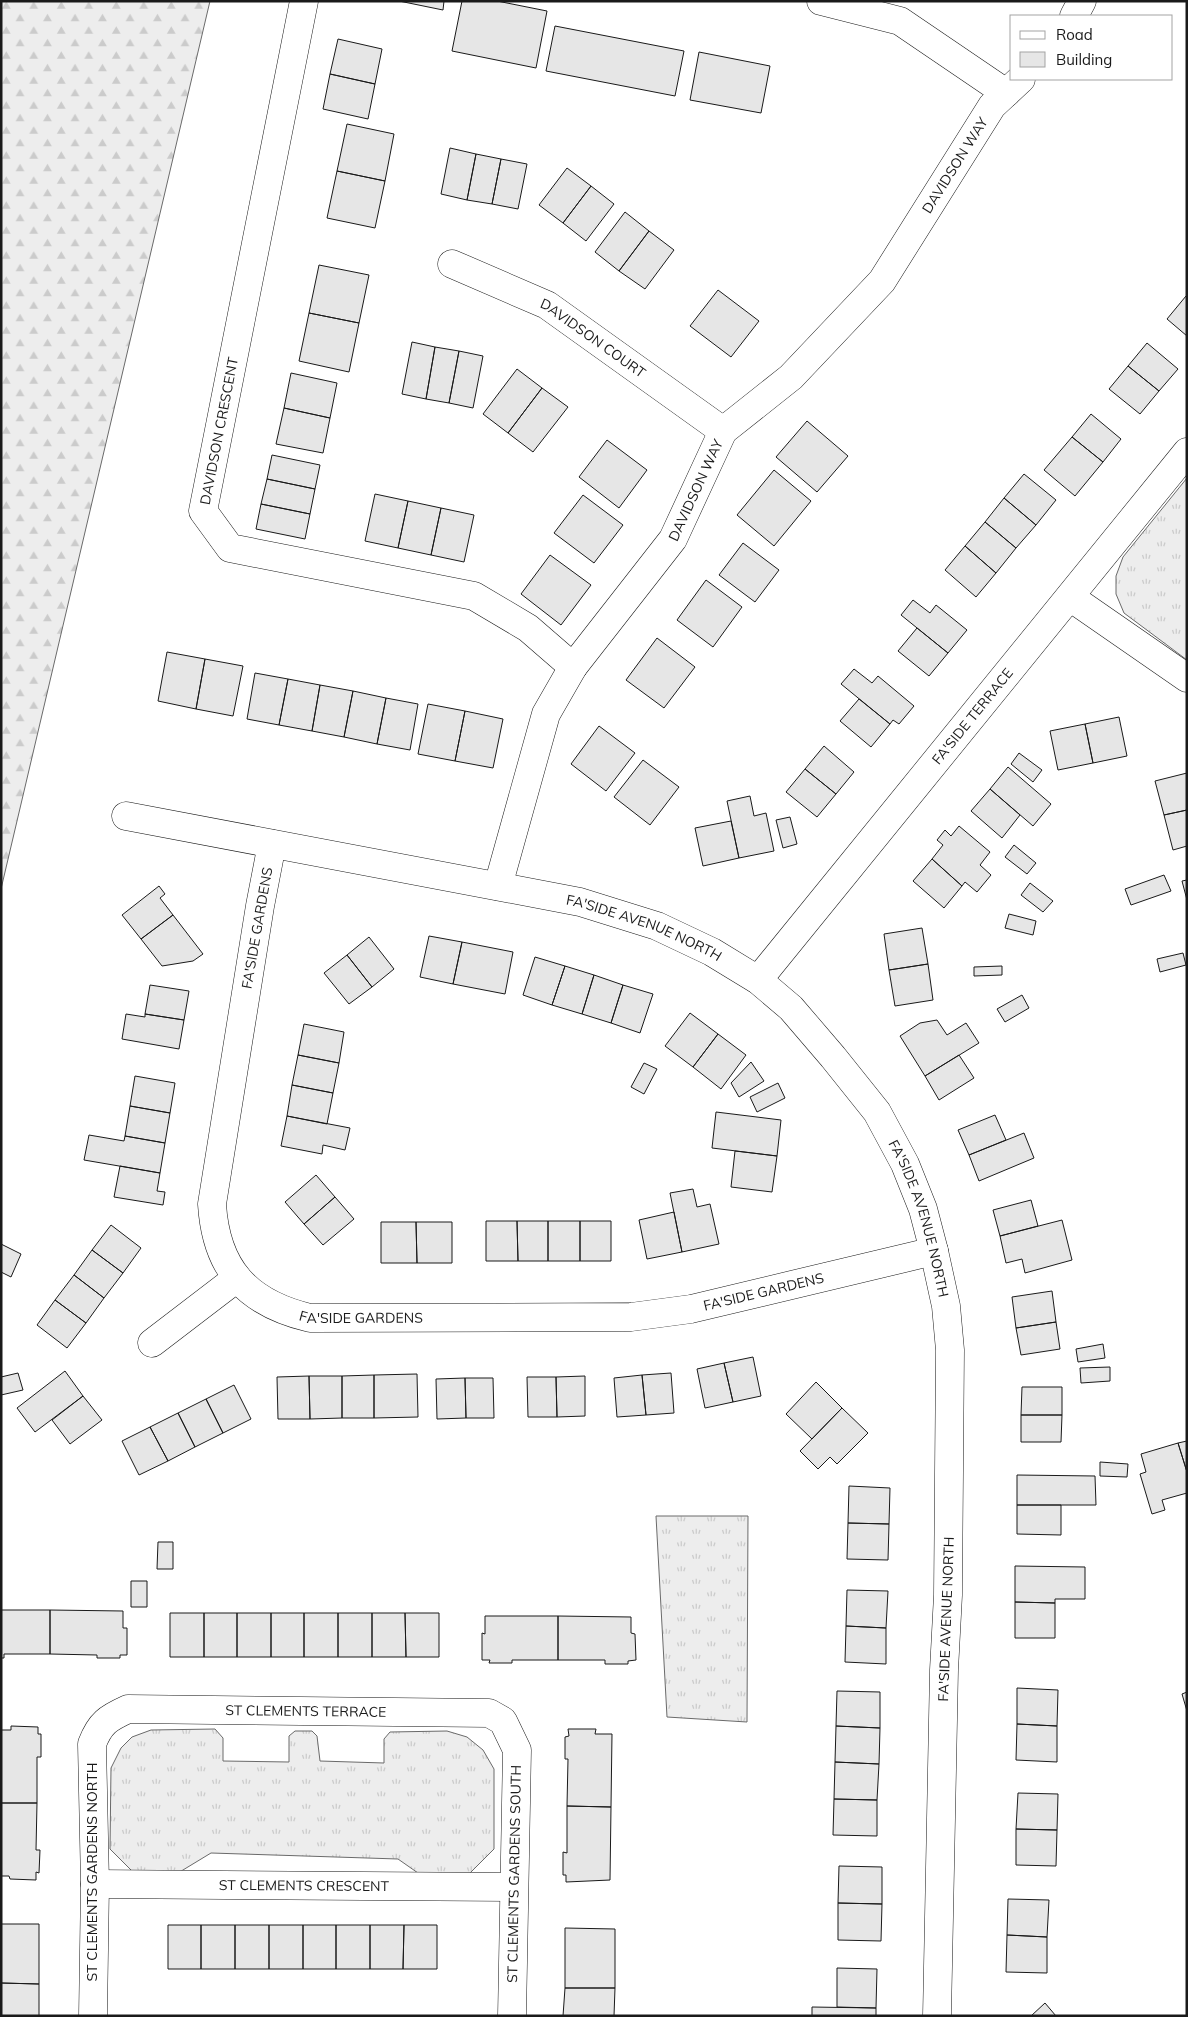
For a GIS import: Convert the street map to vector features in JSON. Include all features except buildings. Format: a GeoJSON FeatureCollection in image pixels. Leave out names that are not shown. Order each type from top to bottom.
{"type":"FeatureCollection","features":[{"type":"Feature","properties":{"kind":"street","name":"DAVIDSON CRESCENT"},"geometry":{"type":"LineString","coordinates":[[304,1],[203,511],[230,548],[474,596],[528,628],[573,667]]}},
{"type":"Feature","properties":{"kind":"street","name":"DAVIDSON WAY"},"geometry":{"type":"LineString","coordinates":[[498,886],[546,714],[573,667],[674,539],[723,431],[791,377],[882,281],[992,106],[1014,86],[900,21],[821,1]]}},
{"type":"Feature","properties":{"kind":"street"},"geometry":{"type":"LineString","coordinates":[[1075,15],[1082,1]]}},
{"type":"Feature","properties":{"kind":"street","name":"DAVIDSON COURT"},"geometry":{"type":"LineString","coordinates":[[452,264],[547,305],[723,431]]}},
{"type":"Feature","properties":{"kind":"street","name":"FA'SIDE TERRACE"},"geometry":{"type":"LineString","coordinates":[[758,980],[1187,452]]}},
{"type":"Feature","properties":{"kind":"street"},"geometry":{"type":"LineString","coordinates":[[1070,597],[1187,678]]}},
{"type":"Feature","properties":{"kind":"street","name":"FA'SIDE AVENUE NORTH"},"geometry":{"type":"LineString","coordinates":[[126,816],[580,902],[657,926],[712,952],[758,980],[791,1008],[834,1057],[877,1112],[905,1164],[923,1209],[946,1306],[950,1376],[948,1595],[944,1670],[937,2016]]}},
{"type":"Feature","properties":{"kind":"street","name":"FA'SIDE GARDENS"},"geometry":{"type":"LineString","coordinates":[[272,844],[260,906],[212,1204],[218,1243],[225,1261],[237,1278],[252,1293],[269,1305],[310,1318],[631,1317],[690,1309],[934,1252]]}},
{"type":"Feature","properties":{"kind":"street"},"geometry":{"type":"LineString","coordinates":[[152,1343],[237,1278]]}},
{"type":"Feature","properties":{"kind":"street","name":"ST CLEMENTS TERRACE"},"geometry":{"type":"LineString","coordinates":[[98,1729],[112,1716],[128,1709],[489,1713],[503,1721],[510,1734]]}},
{"type":"Feature","properties":{"kind":"street","name":"ST CLEMENTS GARDENS NORTH"},"geometry":{"type":"LineString","coordinates":[[92,2016],[95,1884],[92,1744],[98,1729]]}},
{"type":"Feature","properties":{"kind":"street","name":"ST CLEMENTS GARDENS SOUTH"},"geometry":{"type":"LineString","coordinates":[[510,1734],[517,1750],[512,2016]]}},
{"type":"Feature","properties":{"kind":"street","name":"ST CLEMENTS CRESCENT"},"geometry":{"type":"LineString","coordinates":[[95,1884],[513,1886]]}},
{"type":"Feature","properties":{"kind":"green space"},"geometry":{"type":"Polygon","coordinates":[[[1,1],[210,1],[1,889],[1,1]]]}},
{"type":"Feature","properties":{"kind":"green space"},"geometry":{"type":"Polygon","coordinates":[[[1187,478],[1187,660],[1124,613],[1116,594],[1116,576],[1123,557],[1187,478]]]}},
{"type":"Feature","properties":{"kind":"green space"},"geometry":{"type":"Polygon","coordinates":[[[656,1516],[748,1516],[747,1722],[667,1717],[656,1516]]]}},
{"type":"Feature","properties":{"kind":"green space"},"geometry":{"type":"Polygon","coordinates":[[[215,1729],[223,1738],[223,1761],[289,1762],[289,1736],[295,1731],[312,1731],[317,1736],[320,1761],[384,1763],[384,1739],[390,1732],[447,1731],[467,1737],[483,1750],[494,1769],[494,1849],[469,1874],[418,1873],[398,1859],[211,1853],[178,1873],[132,1871],[110,1849],[111,1768],[121,1748],[132,1737],[151,1730],[215,1729]]]}}]}
